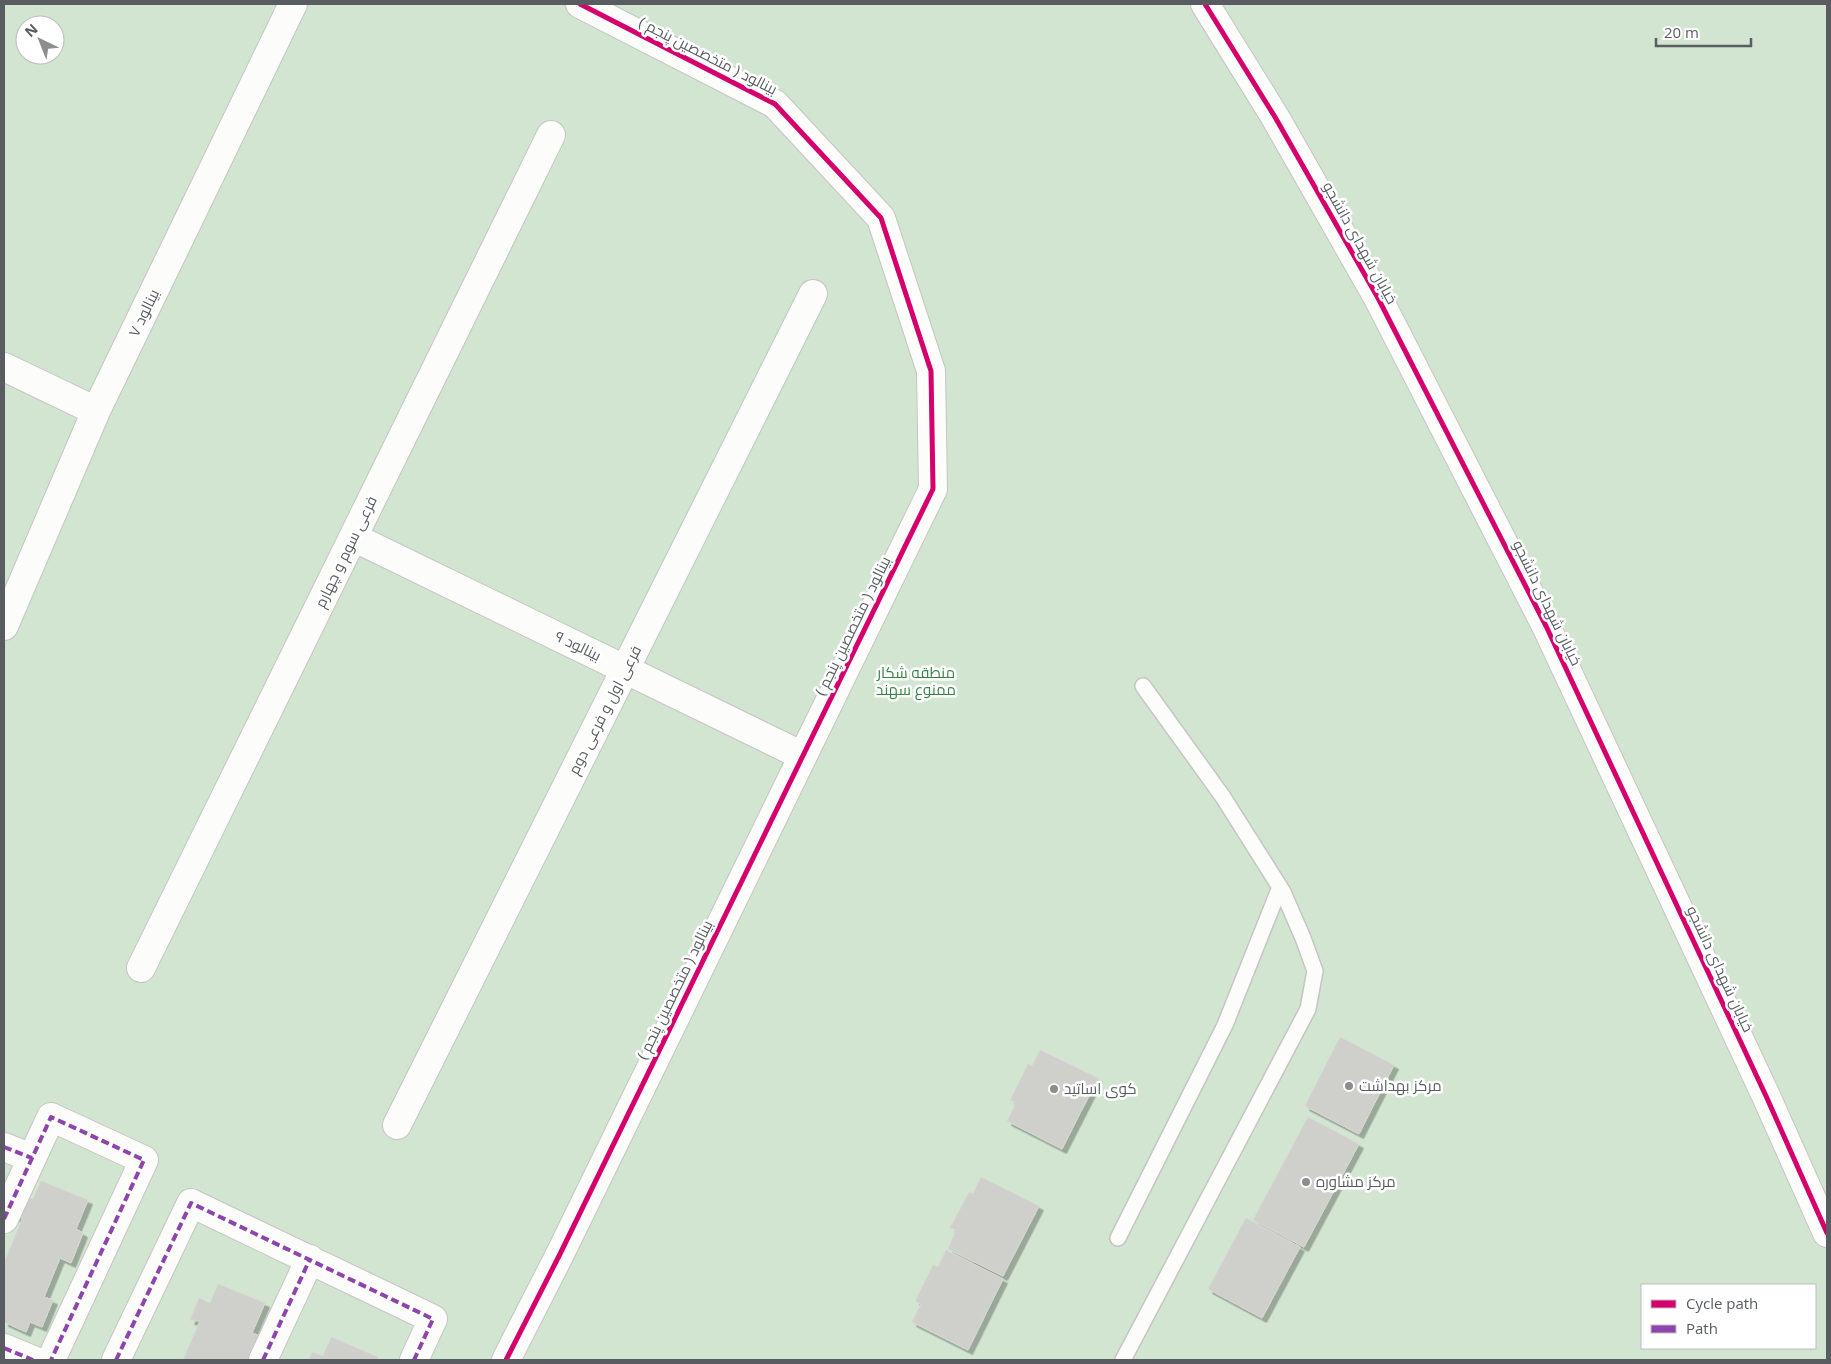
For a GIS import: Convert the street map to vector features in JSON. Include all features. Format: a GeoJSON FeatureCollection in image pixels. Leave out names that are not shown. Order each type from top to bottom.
{"type":"FeatureCollection","features":[{"type":"Feature","properties":{"kind":"street","name":"بینالود ۷"},"geometry":{"type":"LineString","coordinates":[[4,626],[96,411],[293,4]]}},
{"type":"Feature","properties":{"kind":"street","name":"بینالود ( متخصصین پنجم )"},"geometry":{"type":"LineString","coordinates":[[506,1360],[569,1237],[933,489],[931,372],[881,218],[775,104],[580,4]]}},
{"type":"Feature","properties":{"kind":"street","name":"خیابان شهدای دانشجو"},"geometry":{"type":"LineString","coordinates":[[1204,4],[1275,117],[1378,298],[1546,626],[1766,1096],[1827,1233]]}},
{"type":"Feature","properties":{"kind":"street","name":"فرعی سوم و چهارم"},"geometry":{"type":"LineString","coordinates":[[141,968],[550,135]]}},
{"type":"Feature","properties":{"kind":"street","name":"فرعی اول و فرعی دوم"},"geometry":{"type":"LineString","coordinates":[[397,1125],[812,294]]}},
{"type":"Feature","properties":{"kind":"street"},"geometry":{"type":"LineString","coordinates":[[4,367],[96,411]]}},
{"type":"Feature","properties":{"kind":"street","name":"بینالود ۹"},"geometry":{"type":"LineString","coordinates":[[353,537],[803,756]]}},
{"type":"Feature","properties":{"kind":"street"},"geometry":{"type":"LineString","coordinates":[[4,1219],[51,1117],[144,1160],[51,1360]]}},
{"type":"Feature","properties":{"kind":"street"},"geometry":{"type":"LineString","coordinates":[[4,1146],[32,1158]]}},
{"type":"Feature","properties":{"kind":"street"},"geometry":{"type":"LineString","coordinates":[[116,1360],[191,1203],[310,1258],[433,1319],[414,1360]]}},
{"type":"Feature","properties":{"kind":"street"},"geometry":{"type":"LineString","coordinates":[[263,1360],[310,1258]]}},
{"type":"Feature","properties":{"kind":"street"},"geometry":{"type":"LineString","coordinates":[[4,1348],[33,1360]]}},
{"type":"Feature","properties":{"kind":"lane"},"geometry":{"type":"LineString","coordinates":[[1123,1360],[1308,1010],[1315,971],[1303,938],[1280,887],[1223,797],[1143,686]]}},
{"type":"Feature","properties":{"kind":"lane"},"geometry":{"type":"LineString","coordinates":[[1118,1238],[1225,1025],[1280,887]]}},
{"type":"Feature","properties":{"kind":"green space","name":"منطقه شکار ممنوع سهند"},"geometry":{"type":"Polygon","coordinates":[[[4,4],[1827,4],[1827,1360],[4,1360],[4,4]]]}},
{"type":"Feature","properties":{"kind":"building","name":"مرکز بهداشت"},"geometry":{"type":"Polygon","coordinates":[[[1340,1037],[1394,1065],[1359,1134],[1305,1106],[1340,1037]]]}},
{"type":"Feature","properties":{"kind":"building","name":"کوی اساتید"},"geometry":{"type":"Polygon","coordinates":[[[1040,1050],[1098,1078],[1062,1149],[1007,1121],[1016,1103],[1010,1100],[1028,1064],[1032,1066],[1040,1050]]]}},
{"type":"Feature","properties":{"kind":"building","name":"مرکز مشاوره"},"geometry":{"type":"Polygon","coordinates":[[[1308,1117],[1359,1144],[1304,1247],[1253,1220],[1308,1117]]]}},
{"type":"Feature","properties":{"kind":"building"},"geometry":{"type":"Polygon","coordinates":[[[981,1177],[1039,1206],[1003,1276],[948,1249],[956,1230],[950,1228],[969,1192],[973,1194],[981,1177]]]}},
{"type":"Feature","properties":{"kind":"building"},"geometry":{"type":"Polygon","coordinates":[[[41,1181],[88,1200],[76,1229],[83,1233],[71,1263],[60,1258],[44,1297],[53,1300],[42,1327],[30,1322],[26,1332],[4,1322],[4,1263],[23,1217],[13,1217],[22,1195],[33,1199],[41,1181]]]}},
{"type":"Feature","properties":{"kind":"building"},"geometry":{"type":"Polygon","coordinates":[[[1246,1218],[1300,1247],[1262,1318],[1208,1289],[1246,1218]]]}},
{"type":"Feature","properties":{"kind":"building"},"geometry":{"type":"Polygon","coordinates":[[[946,1250],[1003,1279],[968,1350],[912,1322],[921,1304],[915,1301],[933,1265],[938,1267],[946,1250]]]}},
{"type":"Feature","properties":{"kind":"building"},"geometry":{"type":"Polygon","coordinates":[[[218,1284],[265,1303],[252,1333],[260,1336],[250,1360],[183,1360],[200,1321],[190,1320],[199,1298],[210,1303],[218,1284]]]}},
{"type":"Feature","properties":{"kind":"building"},"geometry":{"type":"Polygon","coordinates":[[[331,1337],[378,1357],[377,1360],[309,1360],[312,1352],[323,1356],[331,1337]]]}},
{"type":"Feature","properties":{"kind":"marked path"},"geometry":{"type":"LineString","coordinates":[[4,1219],[51,1117],[144,1160],[51,1360]]}},
{"type":"Feature","properties":{"kind":"marked path"},"geometry":{"type":"LineString","coordinates":[[4,1147],[32,1158]]}},
{"type":"Feature","properties":{"kind":"marked path"},"geometry":{"type":"LineString","coordinates":[[116,1360],[191,1203],[433,1319],[414,1360]]}},
{"type":"Feature","properties":{"kind":"marked path"},"geometry":{"type":"LineString","coordinates":[[263,1360],[310,1259]]}},
{"type":"Feature","properties":{"kind":"marked path"},"geometry":{"type":"LineString","coordinates":[[4,1348],[33,1360]]}},
{"type":"Feature","properties":{"kind":"cycle path"},"geometry":{"type":"LineString","coordinates":[[506,1360],[560,1254],[933,489],[931,371],[881,218],[775,104],[580,4]]}},
{"type":"Feature","properties":{"kind":"cycle path"},"geometry":{"type":"LineString","coordinates":[[1205,4],[1275,117],[1378,298],[1546,626],[1766,1096],[1827,1233]]}},
{"type":"Feature","properties":{"kind":"place","name":"مرکز بهداشت"},"geometry":{"type":"Point","coordinates":[1349,1086]}},
{"type":"Feature","properties":{"kind":"place","name":"کوی اساتید"},"geometry":{"type":"Point","coordinates":[1054,1089]}},
{"type":"Feature","properties":{"kind":"place","name":"مرکز مشاوره"},"geometry":{"type":"Point","coordinates":[1306,1182]}}]}
